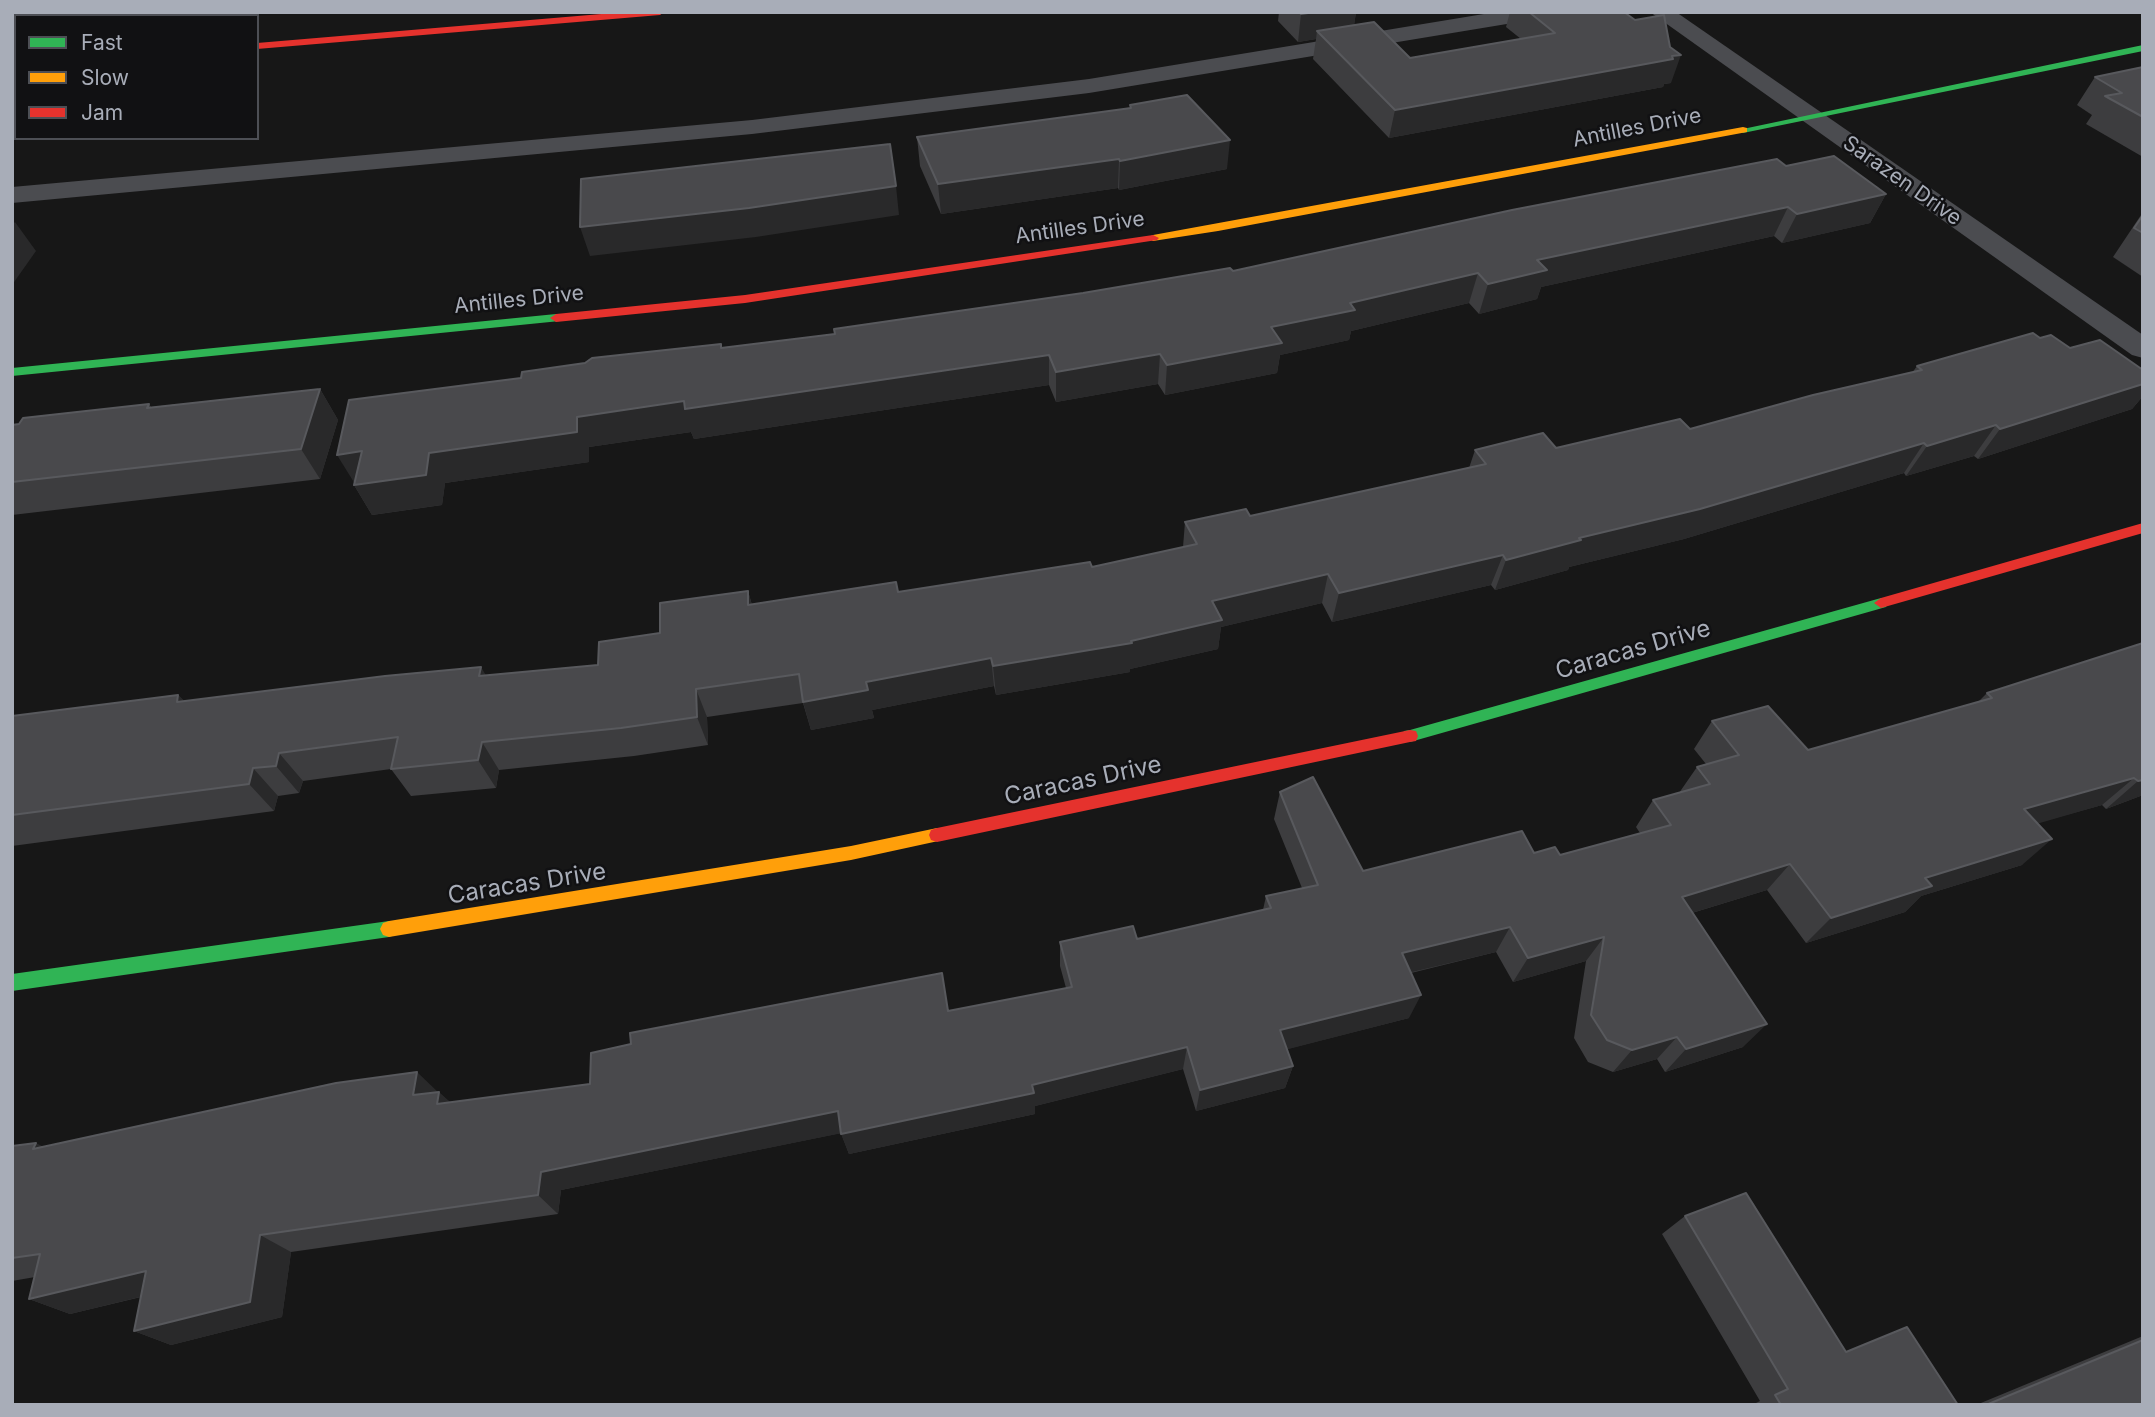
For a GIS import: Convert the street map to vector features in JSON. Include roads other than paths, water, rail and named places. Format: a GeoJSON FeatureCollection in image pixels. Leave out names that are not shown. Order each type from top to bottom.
{"type":"FeatureCollection","features":[{"type":"Feature","properties":{"kind":"street"},"geometry":{"type":"LineString","coordinates":[[473,29],[476,12]]}},
{"type":"Feature","properties":{"kind":"street"},"geometry":{"type":"LineString","coordinates":[[259,46],[660,12]]}},
{"type":"Feature","properties":{"kind":"street"},"geometry":{"type":"LineString","coordinates":[[12,195],[766,125],[1089,86],[1537,12]]}},
{"type":"Feature","properties":{"kind":"street","name":"Sarazen Drive"},"geometry":{"type":"LineString","coordinates":[[1661,12],[2143,349]]}},
{"type":"Feature","properties":{"kind":"street","name":"Antilles Drive"},"geometry":{"type":"LineString","coordinates":[[12,372],[745,299],[1218,228],[1810,117],[2143,48]]}},
{"type":"Feature","properties":{"kind":"street","name":"Caracas Drive"},"geometry":{"type":"LineString","coordinates":[[12,983],[331,939],[851,853],[1406,737],[2143,528]]}}]}
